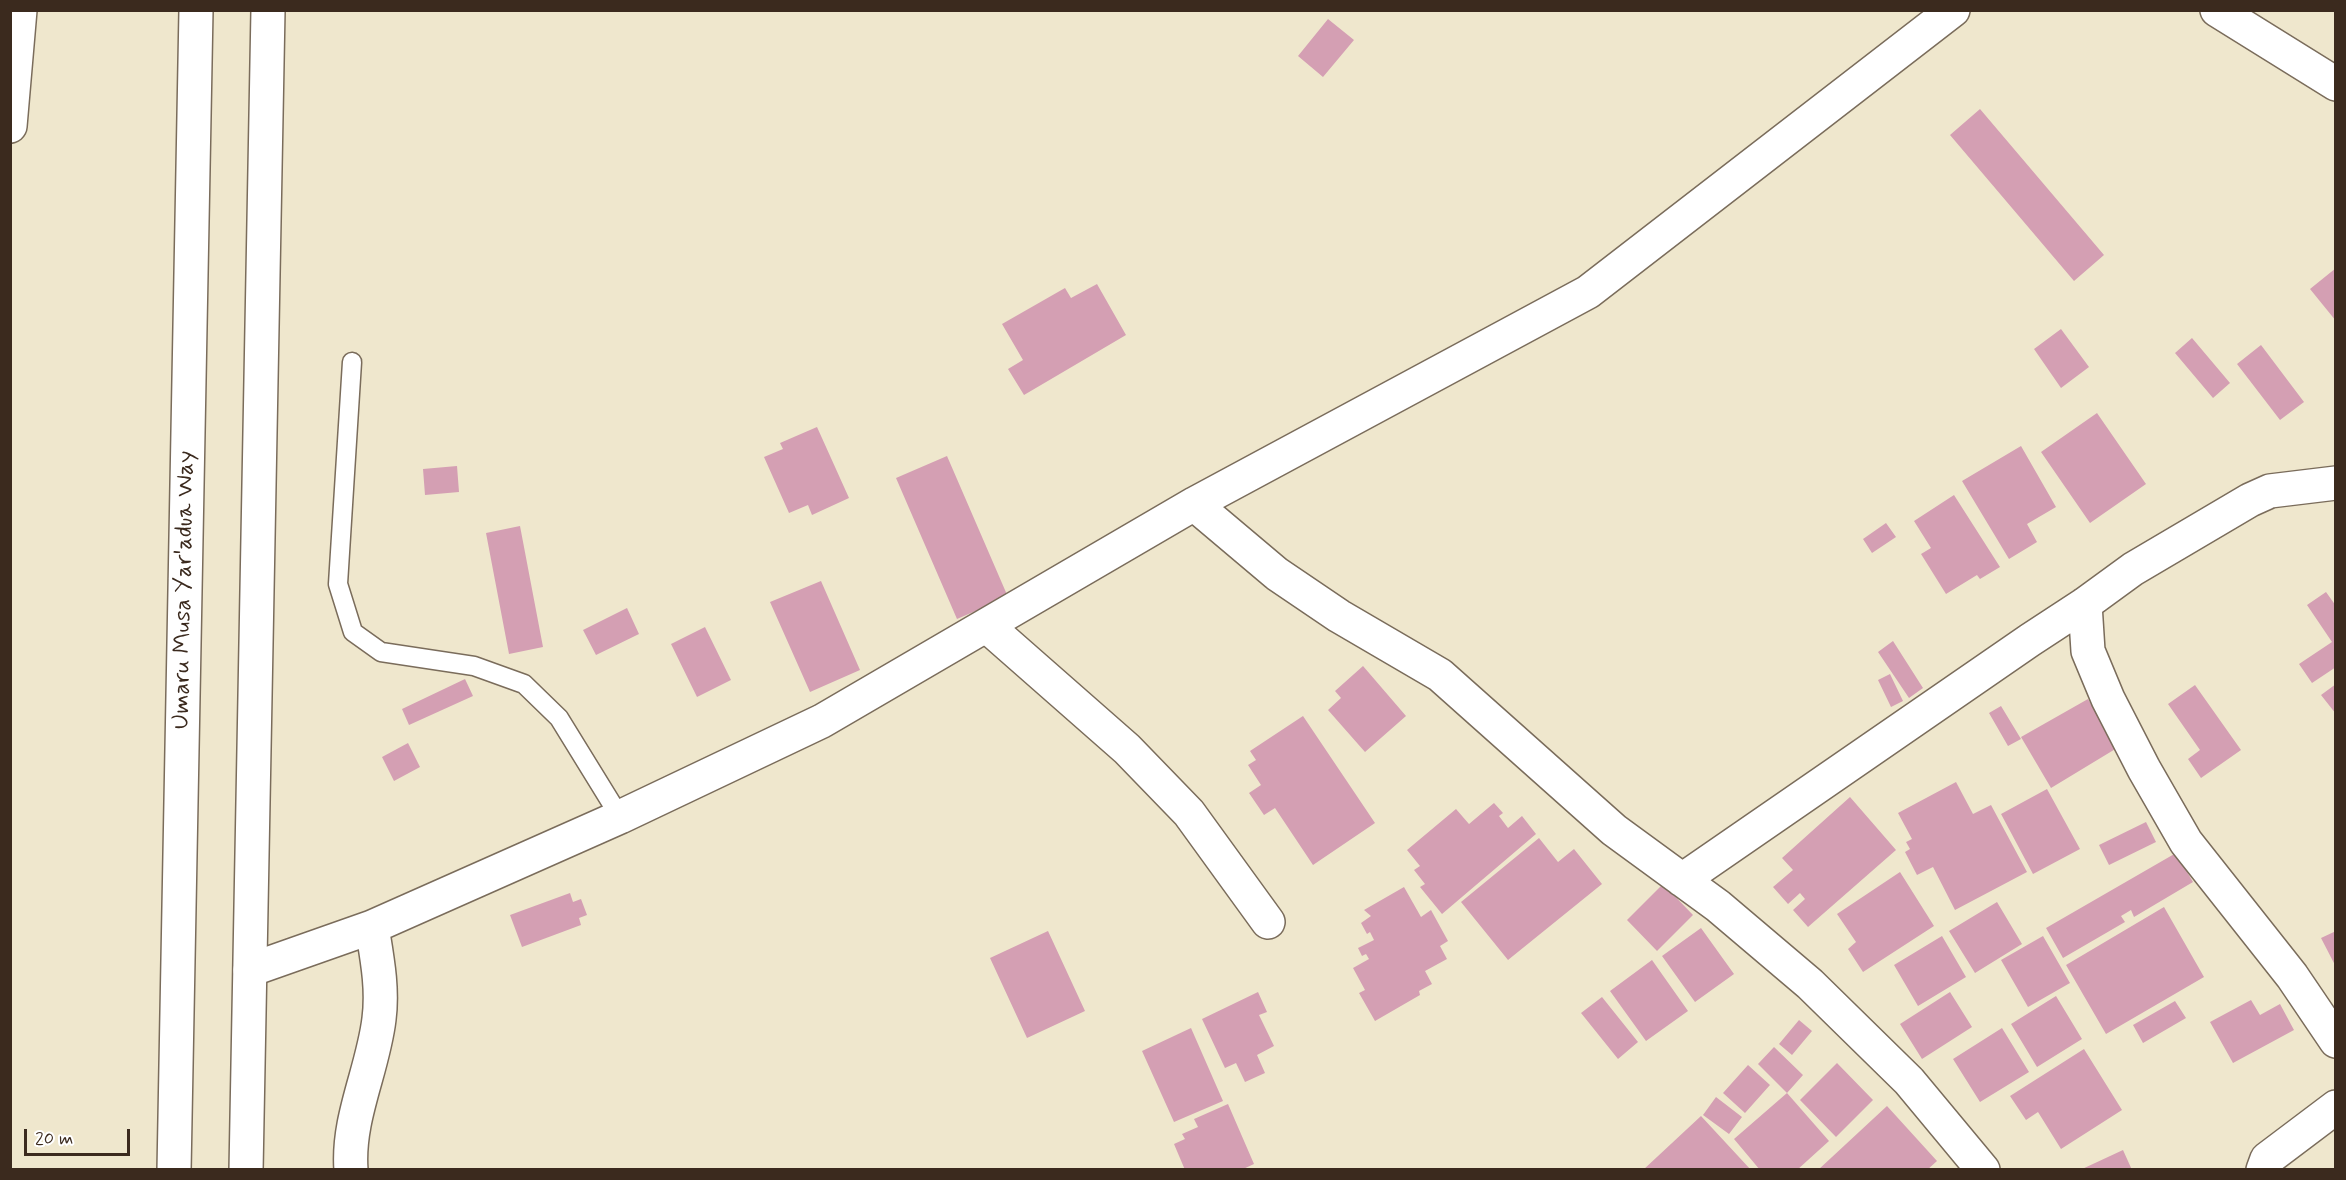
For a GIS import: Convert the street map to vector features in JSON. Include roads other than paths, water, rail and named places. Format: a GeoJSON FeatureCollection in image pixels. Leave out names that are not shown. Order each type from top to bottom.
{"type":"FeatureCollection","features":[{"type":"Feature","properties":{"kind":"street"},"geometry":{"type":"LineString","coordinates":[[10,126],[20,10]]}},
{"type":"Feature","properties":{"kind":"street","name":"Umaru Musa Yar'adua Way"},"geometry":{"type":"LineString","coordinates":[[174,1170],[196,10]]}},
{"type":"Feature","properties":{"kind":"street"},"geometry":{"type":"LineString","coordinates":[[246,1170],[268,10]]}},
{"type":"Feature","properties":{"kind":"street"},"geometry":{"type":"LineString","coordinates":[[250,970],[372,927],[620,817],[822,721],[1194,504],[1588,292],[1953,10]]}},
{"type":"Feature","properties":{"kind":"street"},"geometry":{"type":"LineString","coordinates":[[2217,10],[2336,84]]}},
{"type":"Feature","properties":{"kind":"street"},"geometry":{"type":"LineString","coordinates":[[1682,880],[2133,569],[2250,500],[2270,491],[2336,483]]}},
{"type":"Feature","properties":{"kind":"street"},"geometry":{"type":"LineString","coordinates":[[1194,504],[1277,574],[1339,616],[1440,675],[1614,830],[1718,906],[1810,984],[1909,1081],[1983,1170]]}},
{"type":"Feature","properties":{"kind":"street"},"geometry":{"type":"LineString","coordinates":[[2085,604],[2088,651],[2108,699],[2144,769],[2187,842],[2292,976],[2336,1041]]}},
{"type":"Feature","properties":{"kind":"street"},"geometry":{"type":"LineString","coordinates":[[987,626],[1127,749],[1189,813],[1268,922]]}},
{"type":"Feature","properties":{"kind":"street"},"geometry":{"type":"LineString","coordinates":[[351,1170],[352,1133],[379,1020],[381,988],[372,927]]}},
{"type":"Feature","properties":{"kind":"street"},"geometry":{"type":"LineString","coordinates":[[2263,1170],[2267,1159],[2336,1107]]}},
{"type":"Feature","properties":{"kind":"lane"},"geometry":{"type":"LineString","coordinates":[[352,363],[338,584],[352,632],[381,652],[474,666],[524,684],[559,718],[620,817]]}}]}
